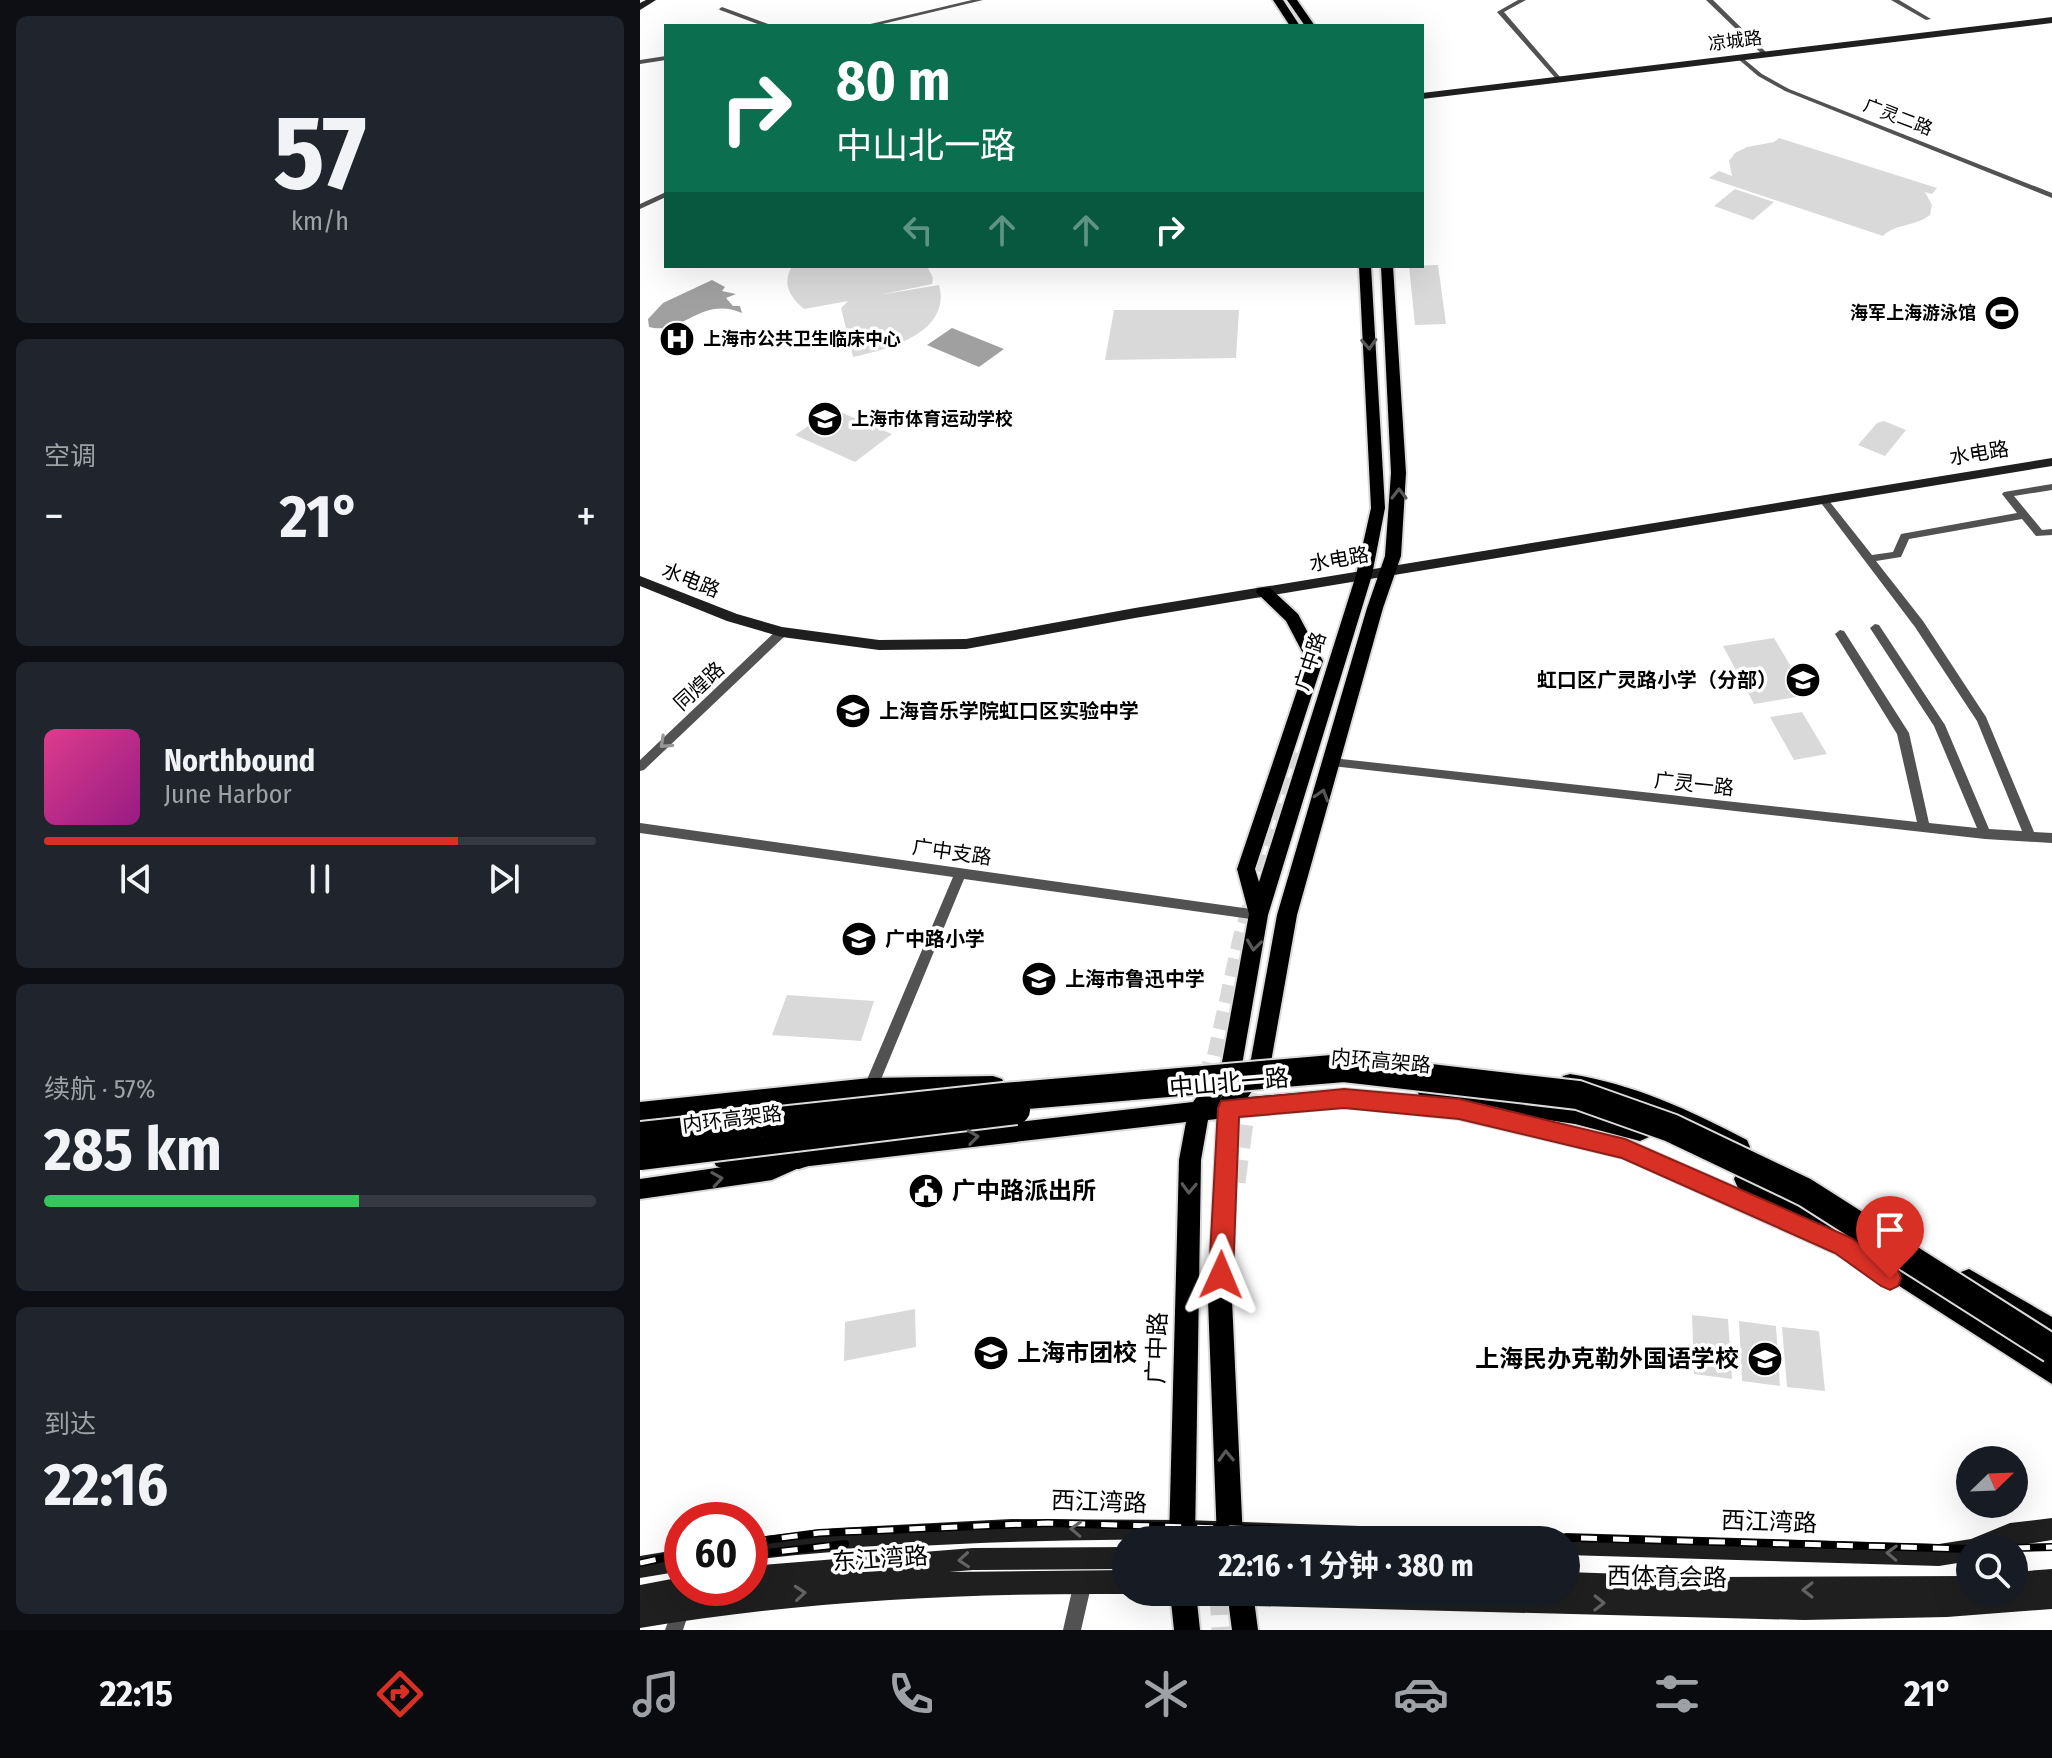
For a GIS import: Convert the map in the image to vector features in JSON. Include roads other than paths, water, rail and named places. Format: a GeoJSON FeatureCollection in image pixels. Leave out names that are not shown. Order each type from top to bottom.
{"type":"FeatureCollection","features":[{"type":"Feature","properties":{"kind":"highway","name":"内环高架路"},"geometry":{"type":"LineString","coordinates":[[640,1136],[1004,1097],[1344,1068],[1578,1095],[1671,1128],[1805,1192],[2052,1349]]}},
{"type":"Feature","properties":{"kind":"highway","name":"内环高架路"},"geometry":{"type":"LineString","coordinates":[[640,1156],[1017,1110],[1301,1081],[1358,1080],[1575,1112],[1664,1136],[1794,1203],[2052,1369]]}},
{"type":"Feature","properties":{"kind":"highway"},"geometry":{"type":"LineString","coordinates":[[640,1114],[870,1089],[1018,1086]]}},
{"type":"Feature","properties":{"kind":"highway"},"geometry":{"type":"LineString","coordinates":[[640,1167],[735,1156],[799,1157]]}},
{"type":"Feature","properties":{"kind":"main road"},"geometry":{"type":"LineString","coordinates":[[640,7],[652,0]]}},
{"type":"Feature","properties":{"kind":"main road"},"geometry":{"type":"LineString","coordinates":[[1278,0],[1294,24]]}},
{"type":"Feature","properties":{"kind":"main road"},"geometry":{"type":"LineString","coordinates":[[1292,0],[1309,24]]}},
{"type":"Feature","properties":{"kind":"main road","name":"凉城路"},"geometry":{"type":"LineString","coordinates":[[1424,96],[2052,20]]}},
{"type":"Feature","properties":{"kind":"main road","name":"广中路"},"geometry":{"type":"LineString","coordinates":[[1232,1065],[1258,915],[1364,575],[1378,508],[1365,268]]}},
{"type":"Feature","properties":{"kind":"main road"},"geometry":{"type":"LineString","coordinates":[[1229,1526],[1220,1300],[1228,1108],[1261,1062],[1287,915],[1375,608],[1389,571],[1401,500],[1387,268]]}},
{"type":"Feature","properties":{"kind":"main road","name":"水电路"},"geometry":{"type":"LineString","coordinates":[[640,581],[732,618],[782,632],[879,645],[966,644],[2052,462]]}},
{"type":"Feature","properties":{"kind":"main road"},"geometry":{"type":"LineString","coordinates":[[1258,915],[1246,869],[1315,661],[1292,618],[1264,592]]}},
{"type":"Feature","properties":{"kind":"main road"},"geometry":{"type":"LineString","coordinates":[[1298,753],[1345,609],[1356,600]]}},
{"type":"Feature","properties":{"kind":"main road"},"geometry":{"type":"LineString","coordinates":[[1266,977],[1287,879],[1300,847],[1313,827]]}},
{"type":"Feature","properties":{"kind":"main road","name":"中山北一路"},"geometry":{"type":"LineString","coordinates":[[640,1123],[1333,1055],[1599,1086],[1694,1122],[1833,1198],[2052,1330]]}},
{"type":"Feature","properties":{"kind":"main road"},"geometry":{"type":"LineString","coordinates":[[1199,1111],[1232,1065]]}},
{"type":"Feature","properties":{"kind":"main road","name":"中山北一路"},"geometry":{"type":"LineString","coordinates":[[640,1189],[772,1170],[799,1157],[1228,1108],[1344,1098],[1459,1109],[1625,1149],[1843,1245],[2004,1353],[2052,1380]]}},
{"type":"Feature","properties":{"kind":"main road","name":"广中路"},"geometry":{"type":"LineString","coordinates":[[1182,1526],[1190,1160],[1199,1111]]}},
{"type":"Feature","properties":{"kind":"main road","name":"西江湾路"},"geometry":{"type":"LineString","coordinates":[[768,1547],[977,1529],[1112,1534]]}},
{"type":"Feature","properties":{"kind":"main road"},"geometry":{"type":"LineString","coordinates":[[2010,1534],[2052,1529]]}},
{"type":"Feature","properties":{"kind":"main road","name":"西江湾路"},"geometry":{"type":"LineString","coordinates":[[1580,1544],[1939,1555],[1956,1552]]}},
{"type":"Feature","properties":{"kind":"main road","name":"东江湾路"},"geometry":{"type":"LineString","coordinates":[[768,1576],[973,1559],[1112,1558]]}},
{"type":"Feature","properties":{"kind":"main road"},"geometry":{"type":"LineString","coordinates":[[640,1567],[664,1563]]}},
{"type":"Feature","properties":{"kind":"main road"},"geometry":{"type":"LineString","coordinates":[[2028,1583],[2052,1581]]}},
{"type":"Feature","properties":{"kind":"main road","name":"东江湾路"},"geometry":{"type":"LineString","coordinates":[[640,1616],[772,1596],[882,1586],[1112,1582]]}},
{"type":"Feature","properties":{"kind":"main road","name":"西体育会路"},"geometry":{"type":"LineString","coordinates":[[1580,1584],[1713,1589],[1956,1588]]}},
{"type":"Feature","properties":{"kind":"main road","name":"东江湾路"},"geometry":{"type":"LineString","coordinates":[[640,1597],[680,1609]]}},
{"type":"Feature","properties":{"kind":"main road","name":"西体育会路"},"geometry":{"type":"LineString","coordinates":[[1580,1602],[1804,1608],[1947,1605],[2052,1597]]}},
{"type":"Feature","properties":{"kind":"main road"},"geometry":{"type":"LineString","coordinates":[[1184,1606],[1187,1630]]}},
{"type":"Feature","properties":{"kind":"main road"},"geometry":{"type":"LineString","coordinates":[[1242,1606],[1245,1630]]}},
{"type":"Feature","properties":{"kind":"street"},"geometry":{"type":"LineString","coordinates":[[874,24],[980,0]]}},
{"type":"Feature","properties":{"kind":"street"},"geometry":{"type":"LineString","coordinates":[[1506,0],[1519,2]]}},
{"type":"Feature","properties":{"kind":"street"},"geometry":{"type":"LineString","coordinates":[[1709,0],[1765,54]]}},
{"type":"Feature","properties":{"kind":"street"},"geometry":{"type":"LineString","coordinates":[[1894,0],[1928,19]]}},
{"type":"Feature","properties":{"kind":"street"},"geometry":{"type":"LineString","coordinates":[[1519,2],[1500,12],[1559,79]]}},
{"type":"Feature","properties":{"kind":"street"},"geometry":{"type":"LineString","coordinates":[[722,9],[763,24]]}},
{"type":"Feature","properties":{"kind":"street","name":"广灵二路"},"geometry":{"type":"LineString","coordinates":[[1739,57],[1760,75],[1787,90],[2052,196]]}},
{"type":"Feature","properties":{"kind":"street"},"geometry":{"type":"LineString","coordinates":[[640,62],[664,58]]}},
{"type":"Feature","properties":{"kind":"street"},"geometry":{"type":"LineString","coordinates":[[640,207],[664,195]]}},
{"type":"Feature","properties":{"kind":"street"},"geometry":{"type":"LineString","coordinates":[[2052,487],[2007,494],[2040,534],[2052,532]]}},
{"type":"Feature","properties":{"kind":"street"},"geometry":{"type":"LineString","coordinates":[[1823,499],[1919,624],[1982,720],[2030,837]]}},
{"type":"Feature","properties":{"kind":"street"},"geometry":{"type":"LineString","coordinates":[[1870,559],[1897,555],[1905,536],[2024,515]]}},
{"type":"Feature","properties":{"kind":"street"},"geometry":{"type":"LineString","coordinates":[[1875,628],[1939,725],[1985,834]]}},
{"type":"Feature","properties":{"kind":"street","name":"同煌路"},"geometry":{"type":"LineString","coordinates":[[640,767],[782,632]]}},
{"type":"Feature","properties":{"kind":"street"},"geometry":{"type":"LineString","coordinates":[[1840,634],[1903,733],[1924,827]]}},
{"type":"Feature","properties":{"kind":"street","name":"广灵一路"},"geometry":{"type":"LineString","coordinates":[[1332,762],[1985,834],[2052,838]]}},
{"type":"Feature","properties":{"kind":"street","name":"广中支路"},"geometry":{"type":"LineString","coordinates":[[640,828],[1258,915]]}},
{"type":"Feature","properties":{"kind":"street"},"geometry":{"type":"LineString","coordinates":[[870,1089],[960,874]]}},
{"type":"Feature","properties":{"kind":"street"},"geometry":{"type":"LineString","coordinates":[[1072,1630],[1083,1582]]}},
{"type":"Feature","properties":{"kind":"tunnel"},"geometry":{"type":"LineString","coordinates":[[1216,1056],[1242,937],[1298,753]]}},
{"type":"Feature","properties":{"kind":"tunnel"},"geometry":{"type":"LineString","coordinates":[[1209,1086],[1216,1054]]}},
{"type":"Feature","properties":{"kind":"tunnel"},"geometry":{"type":"LineString","coordinates":[[1234,1182],[1246,1092]]}},
{"type":"Feature","properties":{"kind":"tunnel"},"geometry":{"type":"LineString","coordinates":[[1222,1606],[1223,1630]]}},
{"type":"Feature","properties":{"kind":"railway"},"geometry":{"type":"LineString","coordinates":[[768,1540],[819,1533],[1048,1523],[1956,1549]]}},
{"type":"Feature","properties":{"kind":"railway"},"geometry":{"type":"LineString","coordinates":[[768,1553],[845,1544]]}},
{"type":"Feature","properties":{"kind":"railway"},"geometry":{"type":"LineString","coordinates":[[2028,1548],[2052,1547]]}},
{"type":"Feature","properties":{"kind":"railway"},"geometry":{"type":"LineString","coordinates":[[640,1563],[664,1558]]}},
{"type":"Feature","properties":{"kind":"place","name":"海军上海游泳馆"},"geometry":{"type":"Point","coordinates":[2002,313]}},
{"type":"Feature","properties":{"kind":"place","name":"上海市公共卫生临床中心"},"geometry":{"type":"Point","coordinates":[677,339]}},
{"type":"Feature","properties":{"kind":"place","name":"上海市体育运动学校"},"geometry":{"type":"Point","coordinates":[825,419]}},
{"type":"Feature","properties":{"kind":"place","name":"虹口区广灵路小学（分部）"},"geometry":{"type":"Point","coordinates":[1803,680]}},
{"type":"Feature","properties":{"kind":"place","name":"上海音乐学院虹口区实验中学"},"geometry":{"type":"Point","coordinates":[853,711]}},
{"type":"Feature","properties":{"kind":"place","name":"广中路小学"},"geometry":{"type":"Point","coordinates":[859,939]}},
{"type":"Feature","properties":{"kind":"place","name":"上海市鲁迅中学"},"geometry":{"type":"Point","coordinates":[1039,979]}},
{"type":"Feature","properties":{"kind":"place","name":"广中路派出所"},"geometry":{"type":"Point","coordinates":[926,1191]}},
{"type":"Feature","properties":{"kind":"place","name":"上海市团校"},"geometry":{"type":"Point","coordinates":[991,1353]}},
{"type":"Feature","properties":{"kind":"place","name":"上海民办克勒外国语学校"},"geometry":{"type":"Point","coordinates":[1765,1359]}}]}
